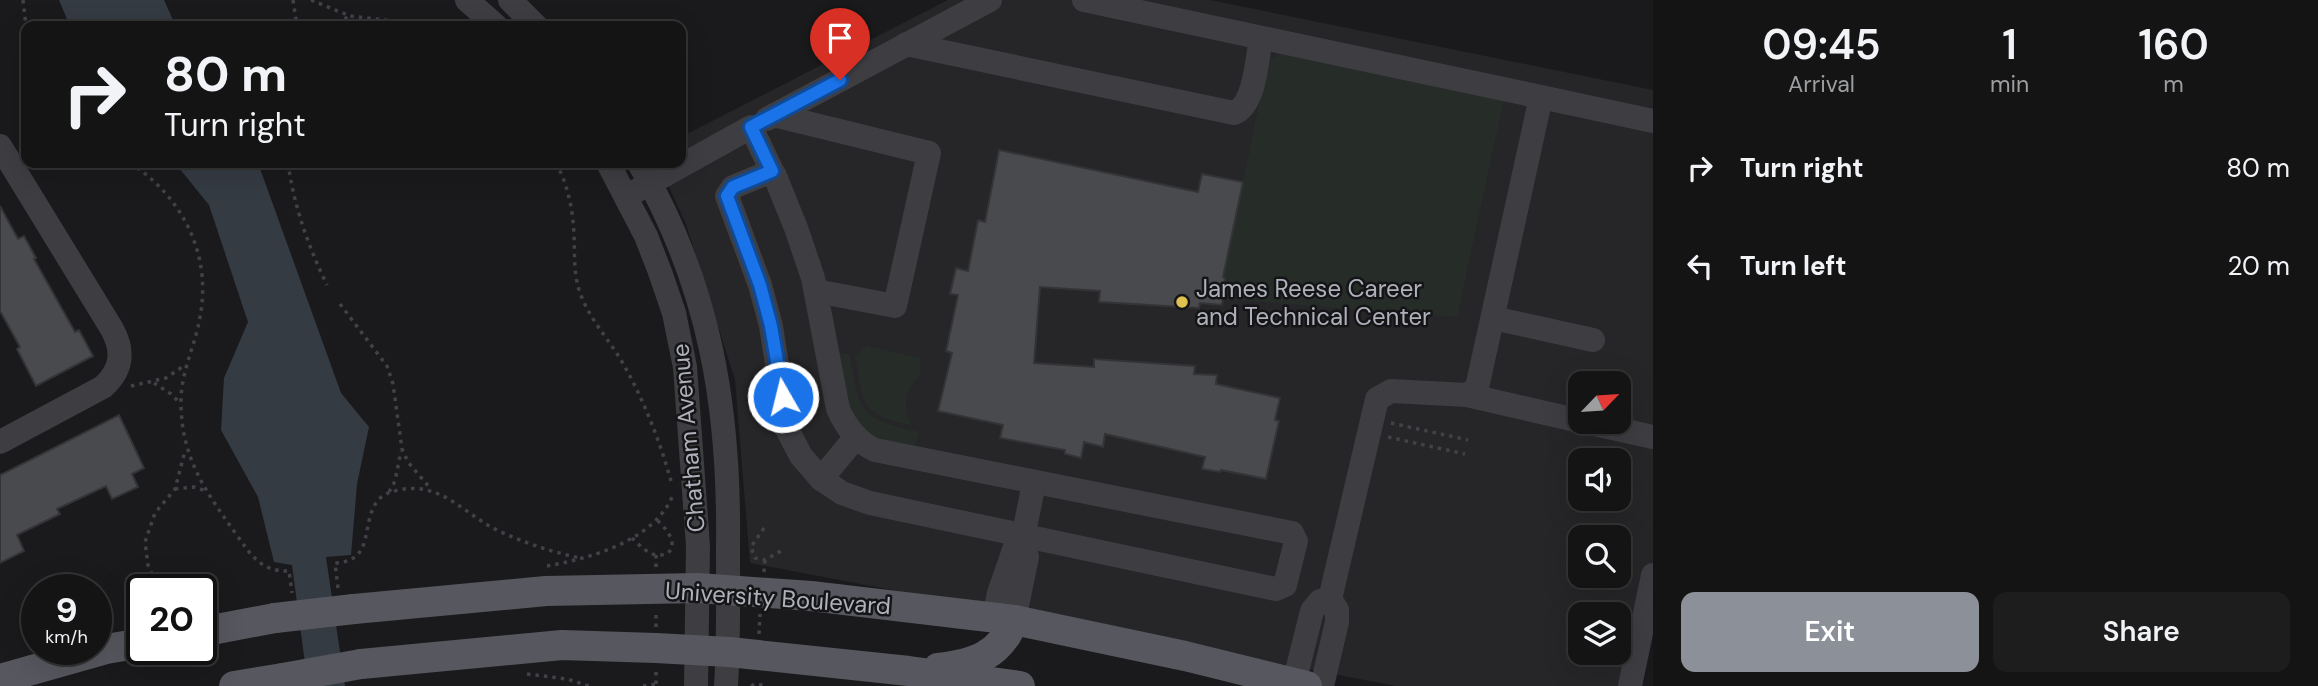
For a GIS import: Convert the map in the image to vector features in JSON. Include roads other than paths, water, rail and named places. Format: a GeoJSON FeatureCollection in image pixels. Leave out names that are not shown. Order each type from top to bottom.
{"type":"FeatureCollection","features":[{"type":"Feature","properties":{"kind":"main road","name":"University Boulevard"},"geometry":{"type":"LineString","coordinates":[[217,627],[284,607],[346,600],[546,591],[698,588],[762,592],[1004,619],[1185,656],[1308,685]]}},
{"type":"Feature","properties":{"kind":"main road"},"geometry":{"type":"LineString","coordinates":[[909,671],[960,664],[984,657],[1002,644],[1008,635],[1004,619]]}},
{"type":"Feature","properties":{"kind":"main road"},"geometry":{"type":"LineString","coordinates":[[234,686],[361,664],[562,645],[696,651],[748,669],[909,671],[1020,686]]}},
{"type":"Feature","properties":{"kind":"main road"},"geometry":{"type":"LineString","coordinates":[[0,679],[126,646]]}},
{"type":"Feature","properties":{"kind":"street"},"geometry":{"type":"LineString","coordinates":[[467,0],[490,21]]}},
{"type":"Feature","properties":{"kind":"street"},"geometry":{"type":"LineString","coordinates":[[510,0],[531,21]]}},
{"type":"Feature","properties":{"kind":"street"},"geometry":{"type":"LineString","coordinates":[[686,155],[751,127],[990,0]]}},
{"type":"Feature","properties":{"kind":"street"},"geometry":{"type":"LineString","coordinates":[[1084,0],[1653,121]]}},
{"type":"Feature","properties":{"kind":"street"},"geometry":{"type":"LineString","coordinates":[[906,44],[1234,113],[1241,110],[1249,99],[1261,38]]}},
{"type":"Feature","properties":{"kind":"street"},"geometry":{"type":"LineString","coordinates":[[1467,395],[1475,390],[1478,383],[1541,97]]}},
{"type":"Feature","properties":{"kind":"street"},"geometry":{"type":"LineString","coordinates":[[774,115],[929,153],[895,306],[816,291]]}},
{"type":"Feature","properties":{"kind":"street"},"geometry":{"type":"LineString","coordinates":[[751,127],[772,171],[796,228],[816,291],[838,409],[843,420],[866,446],[1034,483],[1292,533],[1296,541],[1286,585],[1276,589],[870,503],[842,493],[821,479],[801,456],[787,429],[771,326],[760,285],[727,196],[733,187],[772,171]]}},
{"type":"Feature","properties":{"kind":"street"},"geometry":{"type":"LineString","coordinates":[[0,442],[103,387],[116,374],[120,362],[120,348],[112,329],[2,153]]}},
{"type":"Feature","properties":{"kind":"street","name":"Chatham Avenue"},"geometry":{"type":"LineString","coordinates":[[611,168],[646,236],[674,313],[685,368],[698,546],[696,686]]}},
{"type":"Feature","properties":{"kind":"street"},"geometry":{"type":"LineString","coordinates":[[627,196],[645,172]]}},
{"type":"Feature","properties":{"kind":"street","name":"Chatham Avenue"},"geometry":{"type":"LineString","coordinates":[[645,172],[678,243],[695,288],[720,387],[730,497],[729,590],[748,669],[726,686]]}},
{"type":"Feature","properties":{"kind":"street"},"geometry":{"type":"LineString","coordinates":[[1493,318],[1593,340]]}},
{"type":"Feature","properties":{"kind":"street"},"geometry":{"type":"LineString","coordinates":[[1308,685],[1312,611],[1320,601],[1329,599],[1377,400],[1391,391],[1467,395],[1568,418]]}},
{"type":"Feature","properties":{"kind":"street"},"geometry":{"type":"LineString","coordinates":[[1631,432],[1653,437]]}},
{"type":"Feature","properties":{"kind":"street"},"geometry":{"type":"LineString","coordinates":[[821,479],[856,437]]}},
{"type":"Feature","properties":{"kind":"street"},"geometry":{"type":"LineString","coordinates":[[1004,619],[1027,557],[1023,536],[1034,483]]}},
{"type":"Feature","properties":{"kind":"street"},"geometry":{"type":"LineString","coordinates":[[1631,683],[1653,575]]}},
{"type":"Feature","properties":{"kind":"place","name":"James Reese Career and Technical Center"},"geometry":{"type":"Point","coordinates":[1182,302]}}]}
